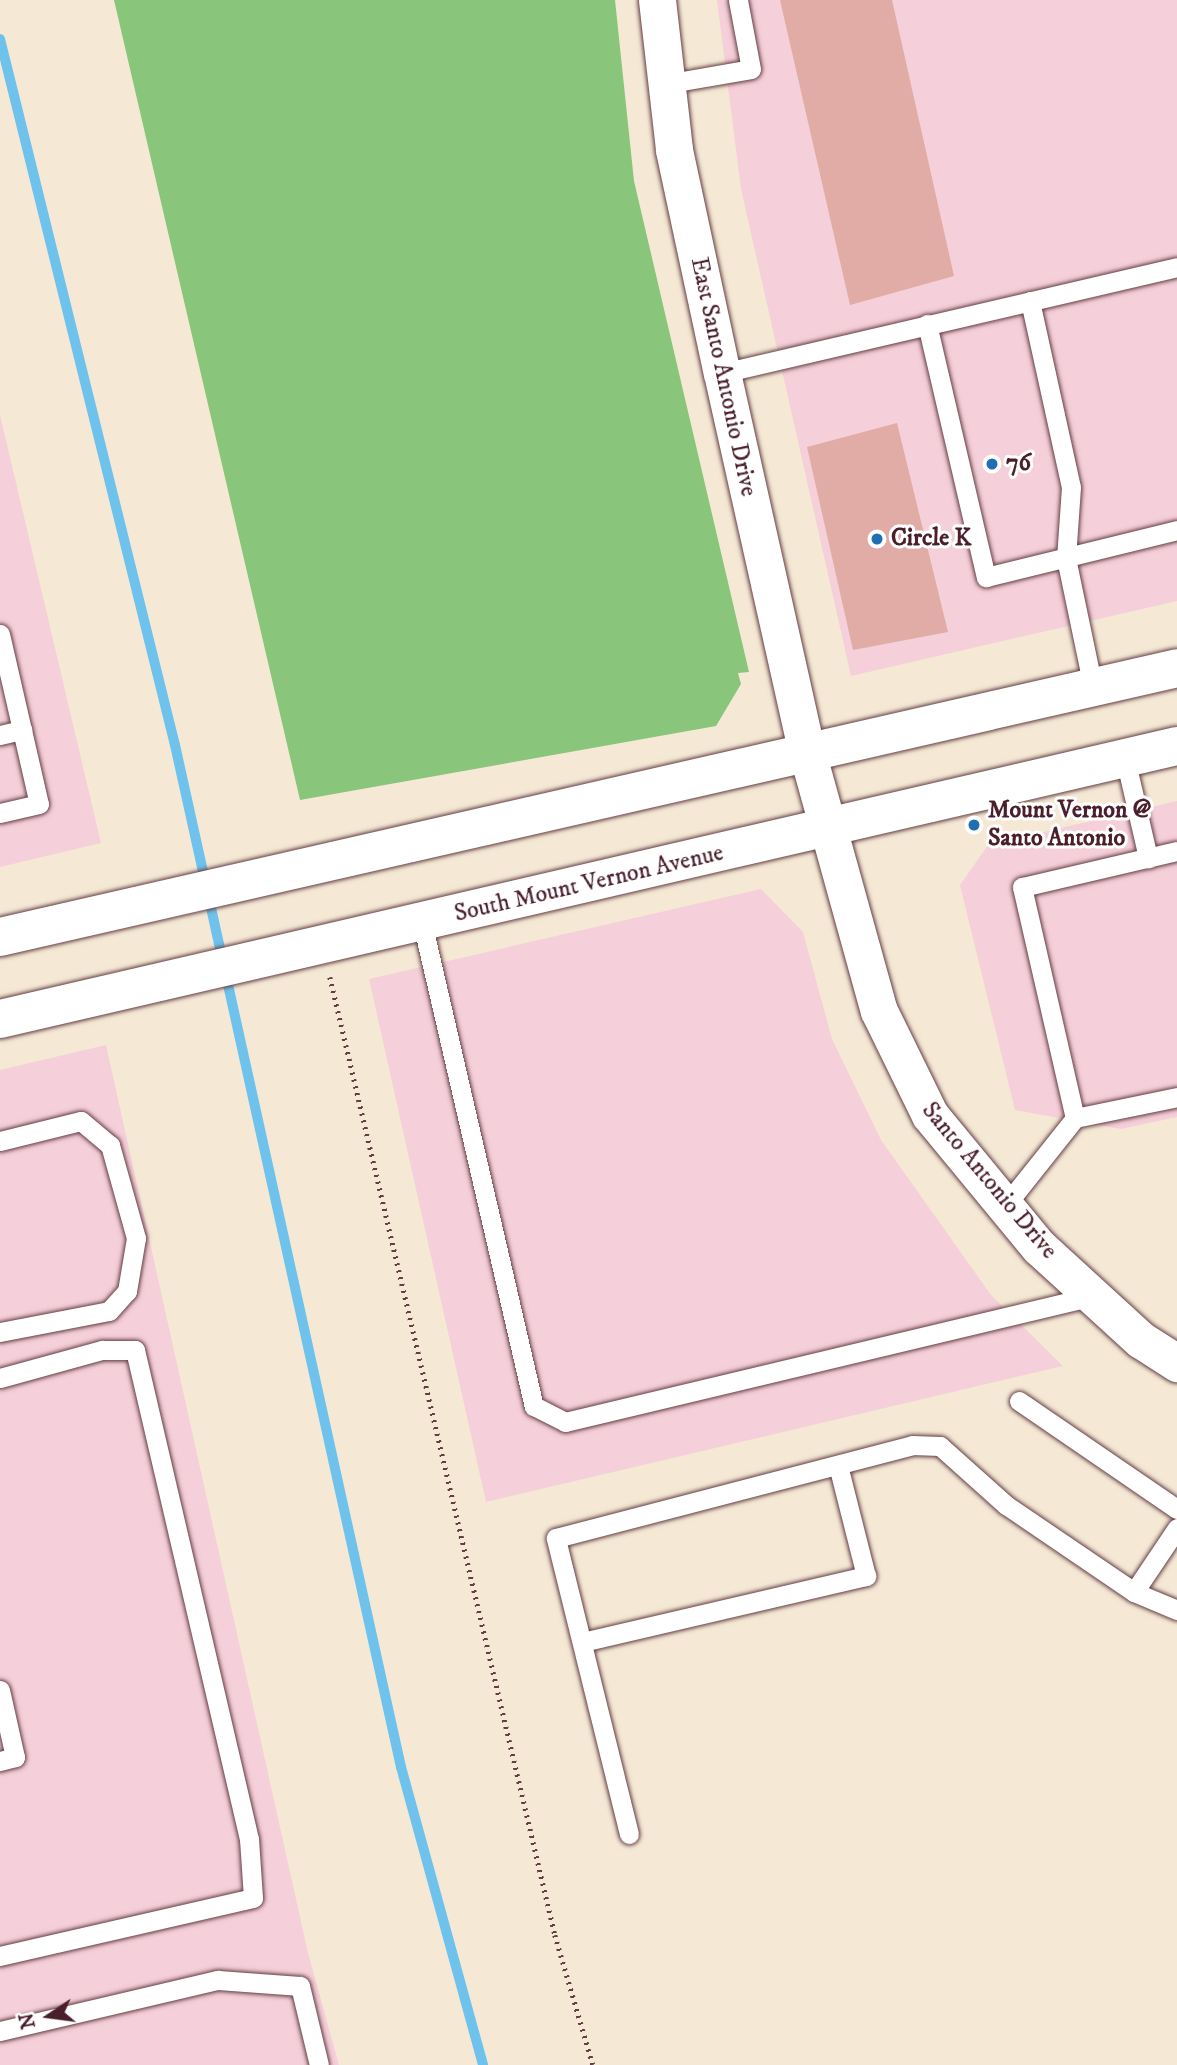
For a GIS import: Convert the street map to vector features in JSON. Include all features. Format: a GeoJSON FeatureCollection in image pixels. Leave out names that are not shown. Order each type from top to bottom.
{"type":"FeatureCollection","features":[{"type":"Feature","properties":{"kind":"main road"},"geometry":{"type":"LineString","coordinates":[[0,937],[1177,668]]}},
{"type":"Feature","properties":{"kind":"main road","name":"South Mount Vernon Avenue"},"geometry":{"type":"LineString","coordinates":[[0,1019],[1177,746]]}},
{"type":"Feature","properties":{"kind":"street","name":"East Santo Antonio Drive"},"geometry":{"type":"LineString","coordinates":[[657,0],[665,84],[722,373],[807,752]]}},
{"type":"Feature","properties":{"kind":"street","name":"Santo Antonio Drive"},"geometry":{"type":"LineString","coordinates":[[807,752],[879,1011],[902,1068],[930,1115],[1005,1206],[1093,1296],[1177,1363]]}},
{"type":"Feature","properties":{"kind":"lane"},"geometry":{"type":"LineString","coordinates":[[665,84],[751,69],[738,0]]}},
{"type":"Feature","properties":{"kind":"lane"},"geometry":{"type":"LineString","coordinates":[[722,373],[1177,267]]}},
{"type":"Feature","properties":{"kind":"lane"},"geometry":{"type":"LineString","coordinates":[[1030,301],[1071,486],[1066,558],[1093,687]]}},
{"type":"Feature","properties":{"kind":"lane"},"geometry":{"type":"LineString","coordinates":[[927,324],[986,576],[1177,530]]}},
{"type":"Feature","properties":{"kind":"lane"},"geometry":{"type":"LineString","coordinates":[[0,634],[39,804],[0,813]]}},
{"type":"Feature","properties":{"kind":"lane"},"geometry":{"type":"LineString","coordinates":[[0,735],[22,730]]}},
{"type":"Feature","properties":{"kind":"lane"},"geometry":{"type":"LineString","coordinates":[[1125,758],[1148,858]]}},
{"type":"Feature","properties":{"kind":"lane"},"geometry":{"type":"LineString","coordinates":[[1075,1118],[1022,887],[1177,851]]}},
{"type":"Feature","properties":{"kind":"lane"},"geometry":{"type":"LineString","coordinates":[[422,922],[534,1406],[565,1422],[1093,1296]]}},
{"type":"Feature","properties":{"kind":"lane"},"geometry":{"type":"LineString","coordinates":[[1005,1206],[1075,1118],[1177,1097]]}},
{"type":"Feature","properties":{"kind":"lane"},"geometry":{"type":"LineString","coordinates":[[0,1141],[81,1121],[110,1145],[136,1238],[127,1291],[109,1311],[0,1332]]}},
{"type":"Feature","properties":{"kind":"lane"},"geometry":{"type":"LineString","coordinates":[[0,1377],[102,1350],[135,1350],[249,1839],[253,1898],[0,1956]]}},
{"type":"Feature","properties":{"kind":"lane"},"geometry":{"type":"LineString","coordinates":[[1019,1401],[1177,1509]]}},
{"type":"Feature","properties":{"kind":"lane"},"geometry":{"type":"LineString","coordinates":[[629,1834],[556,1538],[912,1445],[940,1446],[1006,1505],[1134,1592],[1177,1610]]}},
{"type":"Feature","properties":{"kind":"lane"},"geometry":{"type":"LineString","coordinates":[[582,1642],[866,1576],[838,1465]]}},
{"type":"Feature","properties":{"kind":"lane"},"geometry":{"type":"LineString","coordinates":[[1134,1592],[1177,1528]]}},
{"type":"Feature","properties":{"kind":"lane"},"geometry":{"type":"LineString","coordinates":[[0,1690],[15,1757],[0,1761]]}},
{"type":"Feature","properties":{"kind":"lane"},"geometry":{"type":"LineString","coordinates":[[0,2031],[218,1980],[300,1986],[319,2065]]}},
{"type":"Feature","properties":{"kind":"path"},"geometry":{"type":"LineString","coordinates":[[306,948],[555,1935],[593,2065]]}},
{"type":"Feature","properties":{"kind":"shaded area"},"geometry":{"type":"Polygon","coordinates":[[[717,0],[1177,0],[1177,601],[851,676],[741,189],[717,0]]]}},
{"type":"Feature","properties":{"kind":"shaded area"},"geometry":{"type":"Polygon","coordinates":[[[0,415],[101,843],[0,867],[0,415]]]}},
{"type":"Feature","properties":{"kind":"shaded area"},"geometry":{"type":"Polygon","coordinates":[[[1177,801],[1177,1117],[1121,1129],[1015,1110],[960,885],[988,845],[1177,801]]]}},
{"type":"Feature","properties":{"kind":"shaded area"},"geometry":{"type":"Polygon","coordinates":[[[761,889],[803,932],[832,1039],[881,1140],[991,1295],[1063,1366],[486,1502],[369,979],[761,889]]]}},
{"type":"Feature","properties":{"kind":"shaded area"},"geometry":{"type":"Polygon","coordinates":[[[106,1045],[308,1953],[339,2065],[0,2065],[0,1070],[106,1045]]]}},
{"type":"Feature","properties":{"kind":"green space"},"geometry":{"type":"Polygon","coordinates":[[[114,0],[615,0],[634,181],[749,672],[738,673],[741,684],[716,726],[300,800],[114,0]]]}},
{"type":"Feature","properties":{"kind":"building"},"geometry":{"type":"Polygon","coordinates":[[[780,0],[892,0],[954,276],[850,305],[780,0]]]}},
{"type":"Feature","properties":{"kind":"building","name":"Circle K"},"geometry":{"type":"Polygon","coordinates":[[[897,423],[948,632],[853,650],[807,447],[897,423]]]}},
{"type":"Feature","properties":{"kind":"waterway"},"geometry":{"type":"LineString","coordinates":[[0,39],[175,745],[401,1767],[483,2065]]}},
{"type":"Feature","properties":{"kind":"place","name":"76"},"geometry":{"type":"Point","coordinates":[992,464]}},
{"type":"Feature","properties":{"kind":"place","name":"Circle K"},"geometry":{"type":"Point","coordinates":[877,539]}},
{"type":"Feature","properties":{"kind":"place","name":"Mount Vernon @ Santo Antonio"},"geometry":{"type":"Point","coordinates":[974,825]}}]}
